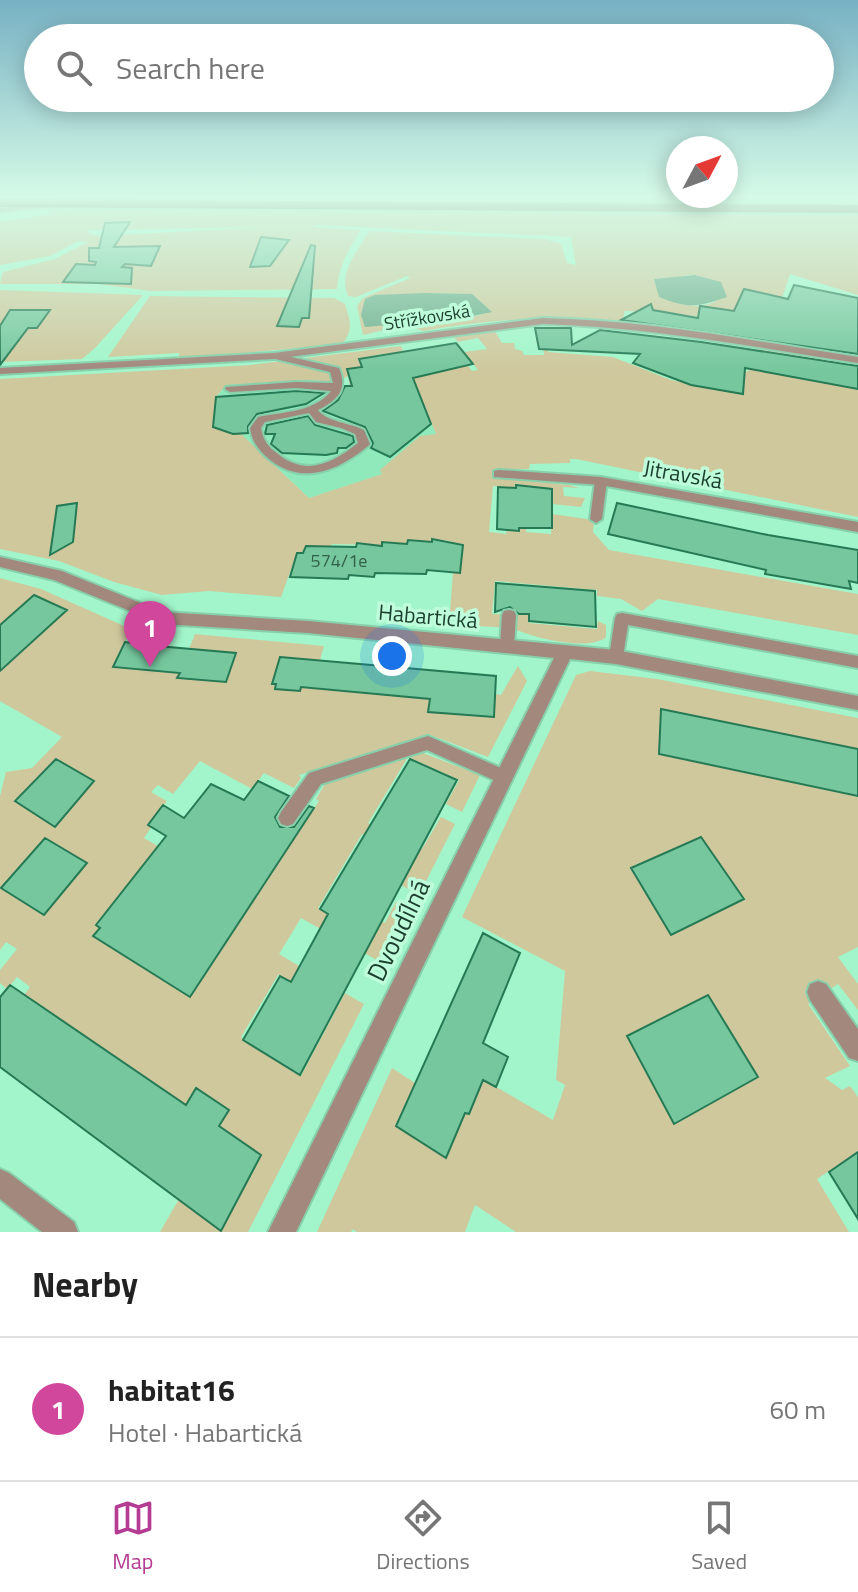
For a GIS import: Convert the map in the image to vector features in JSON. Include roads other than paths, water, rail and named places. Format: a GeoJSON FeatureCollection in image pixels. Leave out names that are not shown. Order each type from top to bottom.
{"type":"FeatureCollection","features":[{"type":"Feature","properties":{"kind":"street","name":"Střížkovská"},"geometry":{"type":"LineString","coordinates":[[0,371],[274,356],[543,321],[583,322],[683,333],[858,360]]}},
{"type":"Feature","properties":{"kind":"street","name":"Jitravská"},"geometry":{"type":"LineString","coordinates":[[499,474],[601,481],[858,527]]}},
{"type":"Feature","properties":{"kind":"street","name":"Habartická"},"geometry":{"type":"LineString","coordinates":[[0,562],[57,575],[162,618],[308,627],[616,657],[858,703]]}},
{"type":"Feature","properties":{"kind":"street","name":"Dvoudílná"},"geometry":{"type":"LineString","coordinates":[[282,1232],[565,652]]}},
{"type":"Feature","properties":{"kind":"street"},"geometry":{"type":"LineString","coordinates":[[818,992],[858,1049]]}},
{"type":"Feature","properties":{"kind":"street"},"geometry":{"type":"LineString","coordinates":[[0,1182],[64,1232]]}},
{"type":"Feature","properties":{"kind":"lane"},"geometry":{"type":"LineString","coordinates":[[274,356],[296,365],[335,370],[339,378],[338,388],[331,398],[313,411],[262,419],[255,428],[257,441],[282,465],[296,472],[318,470],[352,454],[364,444],[360,432],[320,420],[313,411]]}},
{"type":"Feature","properties":{"kind":"lane"},"geometry":{"type":"LineString","coordinates":[[230,389],[296,385],[338,388]]}},
{"type":"Feature","properties":{"kind":"lane"},"geometry":{"type":"LineString","coordinates":[[596,519],[601,481]]}},
{"type":"Feature","properties":{"kind":"lane"},"geometry":{"type":"LineString","coordinates":[[507,646],[509,615]]}},
{"type":"Feature","properties":{"kind":"lane"},"geometry":{"type":"LineString","coordinates":[[616,657],[622,618],[858,662]]}},
{"type":"Feature","properties":{"kind":"lane"},"geometry":{"type":"LineString","coordinates":[[287,818],[315,778],[428,743],[504,777]]}},
{"type":"Feature","properties":{"kind":"place","name":"habitat16"},"geometry":{"type":"Point","coordinates":[150,667]}}]}
